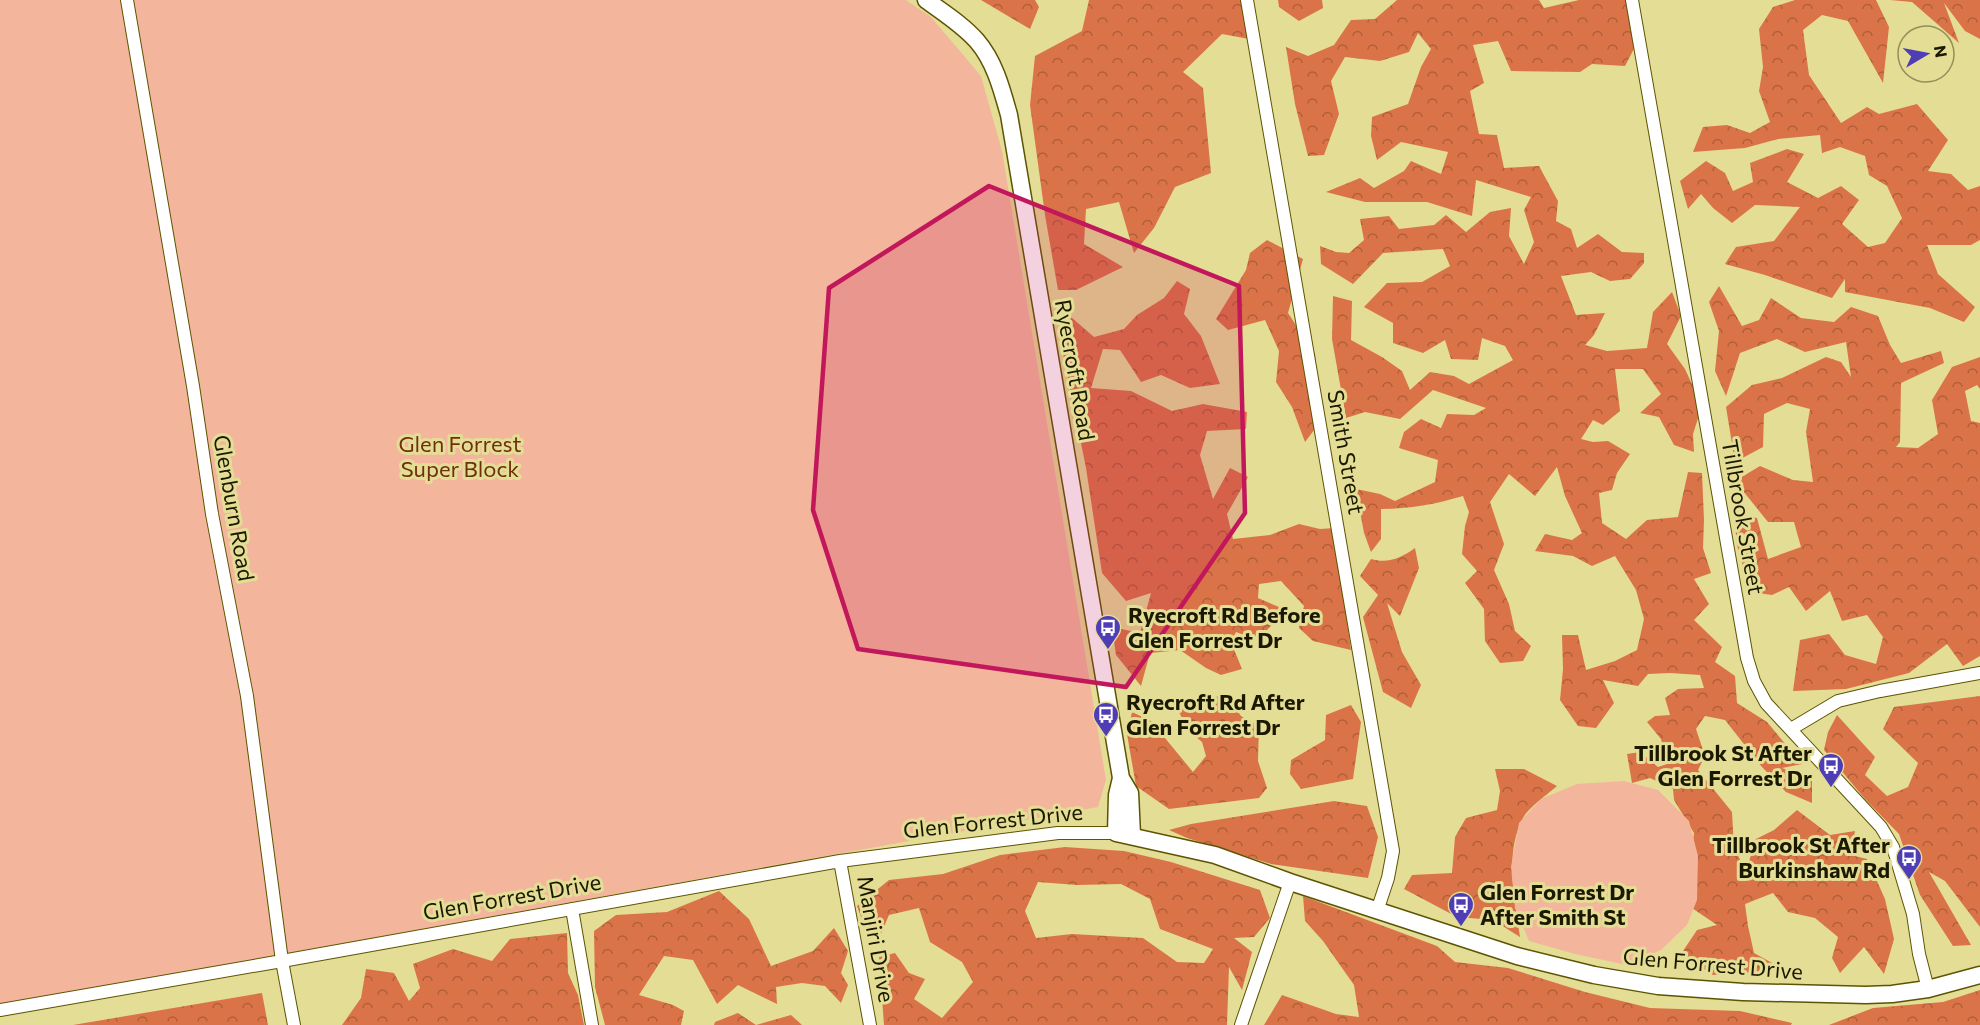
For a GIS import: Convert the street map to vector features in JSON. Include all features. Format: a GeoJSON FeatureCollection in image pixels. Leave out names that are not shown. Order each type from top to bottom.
{"type":"FeatureCollection","features":[{"type":"Feature","properties":{"kind":"street","name":"Glenburn Road"},"geometry":{"type":"LineString","coordinates":[[127,0],[193,386],[212,514],[247,696],[282,961],[294,1025]]}},
{"type":"Feature","properties":{"kind":"street","name":"Ryecroft Road"},"geometry":{"type":"LineString","coordinates":[[926,0],[959,24],[978,42],[1000,83],[1009,115],[1121,778],[1130,794],[1124,834]]}},
{"type":"Feature","properties":{"kind":"street","name":"Smith Street"},"geometry":{"type":"LineString","coordinates":[[1247,0],[1393,850],[1388,878],[1377,911]]}},
{"type":"Feature","properties":{"kind":"street","name":"Tillbrook Street"},"geometry":{"type":"LineString","coordinates":[[1632,0],[1747,658],[1754,681],[1766,703],[1881,827],[1893,848],[1913,914],[1919,954],[1928,989]]}},
{"type":"Feature","properties":{"kind":"street"},"geometry":{"type":"LineString","coordinates":[[1791,729],[1838,701],[1980,673]]}},
{"type":"Feature","properties":{"kind":"street","name":"Glen Forrest Drive"},"geometry":{"type":"LineString","coordinates":[[0,1010],[840,861],[1058,833],[1124,834],[1215,855],[1290,882],[1517,956],[1594,975],[1658,986],[1743,992],[1866,995],[1928,989],[1980,975]]}},
{"type":"Feature","properties":{"kind":"street","name":"Manjiri Drive"},"geometry":{"type":"LineString","coordinates":[[840,861],[870,1025]]}},
{"type":"Feature","properties":{"kind":"street"},"geometry":{"type":"LineString","coordinates":[[1241,1025],[1290,882]]}},
{"type":"Feature","properties":{"kind":"street"},"geometry":{"type":"LineString","coordinates":[[572,909],[592,1025]]}},
{"type":"Feature","properties":{"kind":"highlighted area"},"geometry":{"type":"Polygon","coordinates":[[[989,186],[1239,286],[1245,513],[1126,687],[858,649],[813,510],[829,288],[989,186]]]}},
{"type":"Feature","properties":{"kind":"green space","name":"Glen Forrest Super Block"},"geometry":{"type":"Polygon","coordinates":[[[0,0],[906,0],[931,17],[981,76],[1002,151],[1106,780],[1098,807],[0,1005],[0,0]]]}},
{"type":"Feature","properties":{"kind":"green space"},"geometry":{"type":"Polygon","coordinates":[[[981,0],[1035,0],[1039,7],[1030,29],[981,0]]]}},
{"type":"Feature","properties":{"kind":"green space"},"geometry":{"type":"Polygon","coordinates":[[[1089,0],[1253,0],[1249,39],[1222,34],[1183,72],[1203,88],[1211,173],[1175,187],[1154,228],[1134,253],[1119,202],[1086,209],[1084,244],[1123,267],[1076,290],[1058,290],[1030,105],[1035,56],[1082,31],[1089,0]]]}},
{"type":"Feature","properties":{"kind":"green space"},"geometry":{"type":"Polygon","coordinates":[[[1278,0],[1322,0],[1323,8],[1299,21],[1279,7],[1278,0]]]}},
{"type":"Feature","properties":{"kind":"green space"},"geometry":{"type":"Polygon","coordinates":[[[1397,0],[1539,0],[1544,8],[1579,0],[1627,0],[1637,43],[1625,66],[1592,64],[1580,72],[1511,71],[1498,41],[1473,45],[1484,83],[1470,91],[1479,134],[1497,135],[1504,168],[1539,166],[1558,201],[1556,221],[1571,229],[1577,248],[1598,234],[1622,252],[1644,253],[1644,263],[1630,279],[1610,281],[1591,272],[1561,276],[1576,315],[1605,313],[1594,335],[1585,345],[1607,351],[1647,348],[1653,312],[1672,292],[1681,316],[1667,344],[1685,369],[1702,406],[1693,434],[1694,452],[1674,445],[1659,417],[1640,413],[1661,394],[1643,369],[1615,369],[1620,411],[1603,425],[1593,420],[1581,439],[1593,442],[1608,441],[1630,454],[1617,473],[1612,490],[1599,493],[1602,523],[1626,539],[1647,520],[1678,517],[1688,472],[1702,473],[1703,548],[1711,573],[1694,579],[1709,604],[1694,620],[1722,647],[1715,662],[1735,676],[1737,703],[1767,722],[1802,764],[1782,768],[1812,780],[1812,803],[1786,792],[1762,767],[1725,720],[1705,716],[1696,729],[1705,756],[1698,770],[1732,812],[1734,848],[1746,871],[1756,839],[1774,830],[1797,810],[1830,835],[1855,831],[1851,855],[1867,859],[1885,899],[1894,939],[1884,974],[1864,947],[1840,973],[1832,958],[1838,937],[1815,918],[1788,912],[1773,893],[1745,904],[1748,926],[1754,953],[1785,970],[1713,975],[1681,954],[1697,930],[1717,925],[1686,904],[1694,833],[1674,800],[1673,789],[1650,778],[1632,783],[1627,754],[1640,752],[1658,767],[1667,764],[1661,739],[1647,722],[1655,716],[1670,715],[1665,698],[1678,689],[1704,688],[1700,675],[1648,674],[1638,686],[1603,680],[1614,703],[1596,728],[1578,726],[1560,700],[1563,669],[1562,635],[1578,635],[1586,670],[1615,661],[1637,650],[1644,619],[1636,590],[1615,556],[1592,566],[1573,556],[1535,551],[1545,534],[1572,540],[1582,533],[1565,496],[1557,467],[1535,496],[1509,474],[1490,502],[1504,544],[1494,570],[1509,604],[1515,631],[1531,646],[1523,661],[1500,663],[1485,641],[1484,609],[1465,583],[1477,571],[1462,554],[1469,512],[1463,496],[1423,506],[1381,509],[1381,539],[1371,552],[1364,533],[1356,489],[1380,494],[1395,501],[1435,482],[1438,460],[1399,448],[1404,432],[1421,419],[1441,428],[1447,414],[1474,415],[1486,408],[1433,390],[1400,419],[1365,412],[1346,418],[1332,339],[1333,296],[1352,301],[1351,340],[1402,371],[1410,390],[1430,372],[1454,376],[1469,384],[1513,360],[1505,346],[1482,338],[1478,360],[1451,359],[1445,340],[1423,353],[1393,343],[1393,323],[1364,307],[1387,283],[1422,282],[1450,266],[1443,249],[1383,253],[1353,284],[1321,264],[1320,246],[1336,252],[1349,253],[1364,240],[1360,219],[1389,216],[1399,229],[1434,225],[1446,215],[1466,232],[1490,212],[1511,208],[1509,236],[1524,264],[1534,242],[1524,210],[1531,197],[1476,180],[1472,216],[1427,202],[1365,202],[1326,192],[1360,178],[1374,188],[1404,171],[1411,161],[1441,174],[1448,152],[1401,142],[1377,160],[1371,136],[1372,117],[1408,104],[1421,67],[1431,49],[1418,33],[1409,52],[1380,61],[1345,57],[1331,81],[1339,114],[1324,155],[1308,156],[1295,104],[1286,47],[1308,56],[1334,45],[1351,20],[1375,19],[1397,0]]]}},
{"type":"Feature","properties":{"kind":"green space"},"geometry":{"type":"Polygon","coordinates":[[[1795,0],[1876,0],[1889,27],[1883,83],[1848,21],[1822,15],[1803,30],[1809,75],[1841,123],[1867,107],[1879,114],[1917,104],[1948,140],[1928,171],[1951,174],[1968,190],[1980,186],[1980,240],[1971,245],[1927,245],[1938,274],[1975,307],[1964,322],[1930,308],[1845,292],[1845,279],[1832,298],[1725,264],[1736,247],[1774,241],[1800,207],[1755,205],[1732,223],[1713,208],[1701,194],[1688,209],[1680,181],[1706,161],[1725,173],[1733,191],[1753,182],[1750,163],[1787,149],[1804,154],[1787,182],[1818,198],[1841,186],[1859,200],[1842,224],[1868,247],[1885,243],[1902,218],[1887,186],[1869,175],[1865,156],[1840,147],[1822,153],[1820,135],[1778,139],[1745,148],[1693,152],[1703,127],[1727,125],[1750,133],[1770,122],[1759,91],[1763,67],[1759,29],[1773,7],[1795,0]]]}},
{"type":"Feature","properties":{"kind":"green space"},"geometry":{"type":"Polygon","coordinates":[[[1890,0],[1980,0],[1980,39],[1965,31],[1944,3],[1952,24],[1937,24],[1912,2],[1890,0]]]}},
{"type":"Feature","properties":{"kind":"green space"},"geometry":{"type":"Polygon","coordinates":[[[1267,240],[1303,259],[1288,313],[1315,354],[1321,421],[1305,442],[1292,407],[1276,382],[1279,351],[1265,320],[1228,330],[1216,319],[1246,270],[1250,253],[1267,240]]]}},
{"type":"Feature","properties":{"kind":"green space"},"geometry":{"type":"Polygon","coordinates":[[[1177,281],[1190,289],[1184,314],[1201,336],[1220,384],[1190,388],[1161,375],[1141,382],[1120,350],[1103,349],[1091,388],[1131,391],[1172,411],[1203,404],[1247,412],[1246,429],[1207,431],[1200,455],[1213,499],[1230,468],[1248,477],[1227,514],[1233,539],[1270,535],[1299,524],[1320,529],[1334,528],[1351,650],[1313,641],[1299,628],[1304,606],[1281,581],[1259,584],[1258,598],[1286,610],[1267,630],[1252,638],[1236,632],[1231,642],[1242,669],[1221,675],[1206,668],[1180,650],[1150,653],[1141,686],[1116,655],[1112,627],[1140,633],[1151,593],[1126,601],[1102,573],[1086,468],[1063,353],[1071,317],[1094,337],[1124,329],[1137,315],[1164,298],[1177,281]]]}},
{"type":"Feature","properties":{"kind":"green space"},"geometry":{"type":"Polygon","coordinates":[[[1719,286],[1742,326],[1759,320],[1771,298],[1801,318],[1834,322],[1851,307],[1878,316],[1890,345],[1901,363],[1941,351],[1944,363],[1901,383],[1900,442],[1896,447],[1918,448],[1938,434],[1932,400],[1952,367],[1980,357],[1980,389],[1977,385],[1965,391],[1971,421],[1980,423],[1980,656],[1963,666],[1947,644],[1909,673],[1846,689],[1793,691],[1800,640],[1829,634],[1845,655],[1876,664],[1883,637],[1867,615],[1842,621],[1830,591],[1806,611],[1789,587],[1772,595],[1750,592],[1737,545],[1734,514],[1757,518],[1768,559],[1801,547],[1794,522],[1768,522],[1735,481],[1760,466],[1793,480],[1813,482],[1806,432],[1810,409],[1787,403],[1764,414],[1763,447],[1735,462],[1726,407],[1752,385],[1782,378],[1826,357],[1841,362],[1851,377],[1846,342],[1805,352],[1777,339],[1740,353],[1726,396],[1715,371],[1719,331],[1709,302],[1719,286]]]}},
{"type":"Feature","properties":{"kind":"green space"},"geometry":{"type":"Polygon","coordinates":[[[1415,548],[1419,568],[1400,616],[1387,603],[1402,652],[1421,685],[1411,708],[1383,692],[1363,617],[1378,595],[1360,576],[1371,559],[1383,561],[1394,559],[1415,548]]]}},
{"type":"Feature","properties":{"kind":"green space"},"geometry":{"type":"Polygon","coordinates":[[[1226,695],[1241,716],[1259,726],[1258,761],[1267,788],[1259,798],[1169,809],[1136,786],[1127,734],[1132,712],[1151,721],[1193,772],[1206,756],[1202,742],[1188,730],[1175,704],[1226,695]]]}},
{"type":"Feature","properties":{"kind":"green space"},"geometry":{"type":"Polygon","coordinates":[[[1980,696],[1980,927],[1945,881],[1929,872],[1971,945],[1953,946],[1920,895],[1899,834],[1865,799],[1824,750],[1828,732],[1837,715],[1875,757],[1865,775],[1887,796],[1908,787],[1918,763],[1883,729],[1894,707],[1980,696]]]}},
{"type":"Feature","properties":{"kind":"green space"},"geometry":{"type":"Polygon","coordinates":[[[1351,705],[1361,722],[1353,779],[1301,789],[1290,774],[1291,760],[1325,740],[1326,715],[1351,705]]]}},
{"type":"Feature","properties":{"kind":"green space"},"geometry":{"type":"Polygon","coordinates":[[[1495,769],[1524,769],[1557,786],[1526,814],[1517,832],[1512,877],[1520,937],[1493,920],[1457,917],[1404,889],[1412,875],[1452,873],[1455,837],[1466,818],[1497,810],[1500,791],[1495,769]]]}},
{"type":"Feature","properties":{"kind":"green space"},"geometry":{"type":"Polygon","coordinates":[[[1624,781],[1658,790],[1689,821],[1698,856],[1697,900],[1687,925],[1661,950],[1627,965],[1529,941],[1515,908],[1511,867],[1519,823],[1541,799],[1577,784],[1624,781]]]}},
{"type":"Feature","properties":{"kind":"green space"},"geometry":{"type":"Polygon","coordinates":[[[1334,801],[1367,806],[1378,837],[1368,878],[1271,864],[1187,838],[1169,830],[1191,824],[1334,801]]]}},
{"type":"Feature","properties":{"kind":"green space"},"geometry":{"type":"Polygon","coordinates":[[[1065,847],[1124,851],[1171,862],[1260,890],[1270,918],[1254,937],[1234,938],[1252,952],[1242,990],[1229,967],[1227,1025],[884,1025],[879,957],[895,953],[909,973],[925,979],[914,999],[942,1018],[973,982],[962,962],[930,942],[919,908],[889,915],[880,936],[864,925],[857,906],[889,880],[943,874],[1000,855],[1065,847]],[[1038,882],[1025,911],[1036,938],[1072,934],[1143,938],[1177,962],[1204,963],[1213,949],[1160,929],[1150,899],[1121,884],[1077,885],[1038,882]]]}},
{"type":"Feature","properties":{"kind":"green space"},"geometry":{"type":"Polygon","coordinates":[[[719,891],[749,919],[771,966],[813,951],[834,928],[848,951],[841,973],[848,985],[841,1003],[825,986],[802,983],[776,987],[777,1004],[738,985],[717,1004],[693,960],[664,956],[639,995],[673,1005],[684,1011],[681,1025],[605,1025],[595,987],[594,931],[616,915],[667,912],[719,891]]]}},
{"type":"Feature","properties":{"kind":"green space"},"geometry":{"type":"Polygon","coordinates":[[[1303,896],[1437,946],[1455,962],[1508,968],[1585,992],[1650,1008],[1740,1011],[1792,1023],[1791,1025],[1264,1025],[1282,995],[1336,1014],[1359,1017],[1354,985],[1323,941],[1305,921],[1303,896]]]}},
{"type":"Feature","properties":{"kind":"green space"},"geometry":{"type":"Polygon","coordinates":[[[567,933],[568,973],[578,995],[584,1025],[342,1025],[361,998],[366,969],[394,973],[409,1001],[420,988],[413,964],[453,949],[492,961],[510,939],[567,933]]]}},
{"type":"Feature","properties":{"kind":"green space"},"geometry":{"type":"Polygon","coordinates":[[[1980,990],[1980,1025],[1829,1025],[1873,1008],[1943,1002],[1980,990]]]}},
{"type":"Feature","properties":{"kind":"green space"},"geometry":{"type":"Polygon","coordinates":[[[262,993],[268,1025],[73,1025],[262,993]]]}},
{"type":"Feature","properties":{"kind":"green space"},"geometry":{"type":"Polygon","coordinates":[[[738,1013],[756,1025],[714,1025],[715,1022],[738,1013]]]}},
{"type":"Feature","properties":{"kind":"green space"},"geometry":{"type":"Polygon","coordinates":[[[791,1015],[802,1025],[756,1025],[791,1015]]]}},
{"type":"Feature","properties":{"kind":"place","name":"Ryecroft Rd Before Glen Forrest Dr"},"geometry":{"type":"Point","coordinates":[1108,651]}},
{"type":"Feature","properties":{"kind":"place","name":"Ryecroft Rd After Glen Forrest Dr"},"geometry":{"type":"Point","coordinates":[1106,738]}},
{"type":"Feature","properties":{"kind":"place","name":"Tillbrook St After Glen Forrest Dr"},"geometry":{"type":"Point","coordinates":[1831,789]}},
{"type":"Feature","properties":{"kind":"place","name":"Tillbrook St After Burkinshaw Rd"},"geometry":{"type":"Point","coordinates":[1909,881]}},
{"type":"Feature","properties":{"kind":"place","name":"Glen Forrest Dr After Smith St"},"geometry":{"type":"Point","coordinates":[1461,928]}}]}
